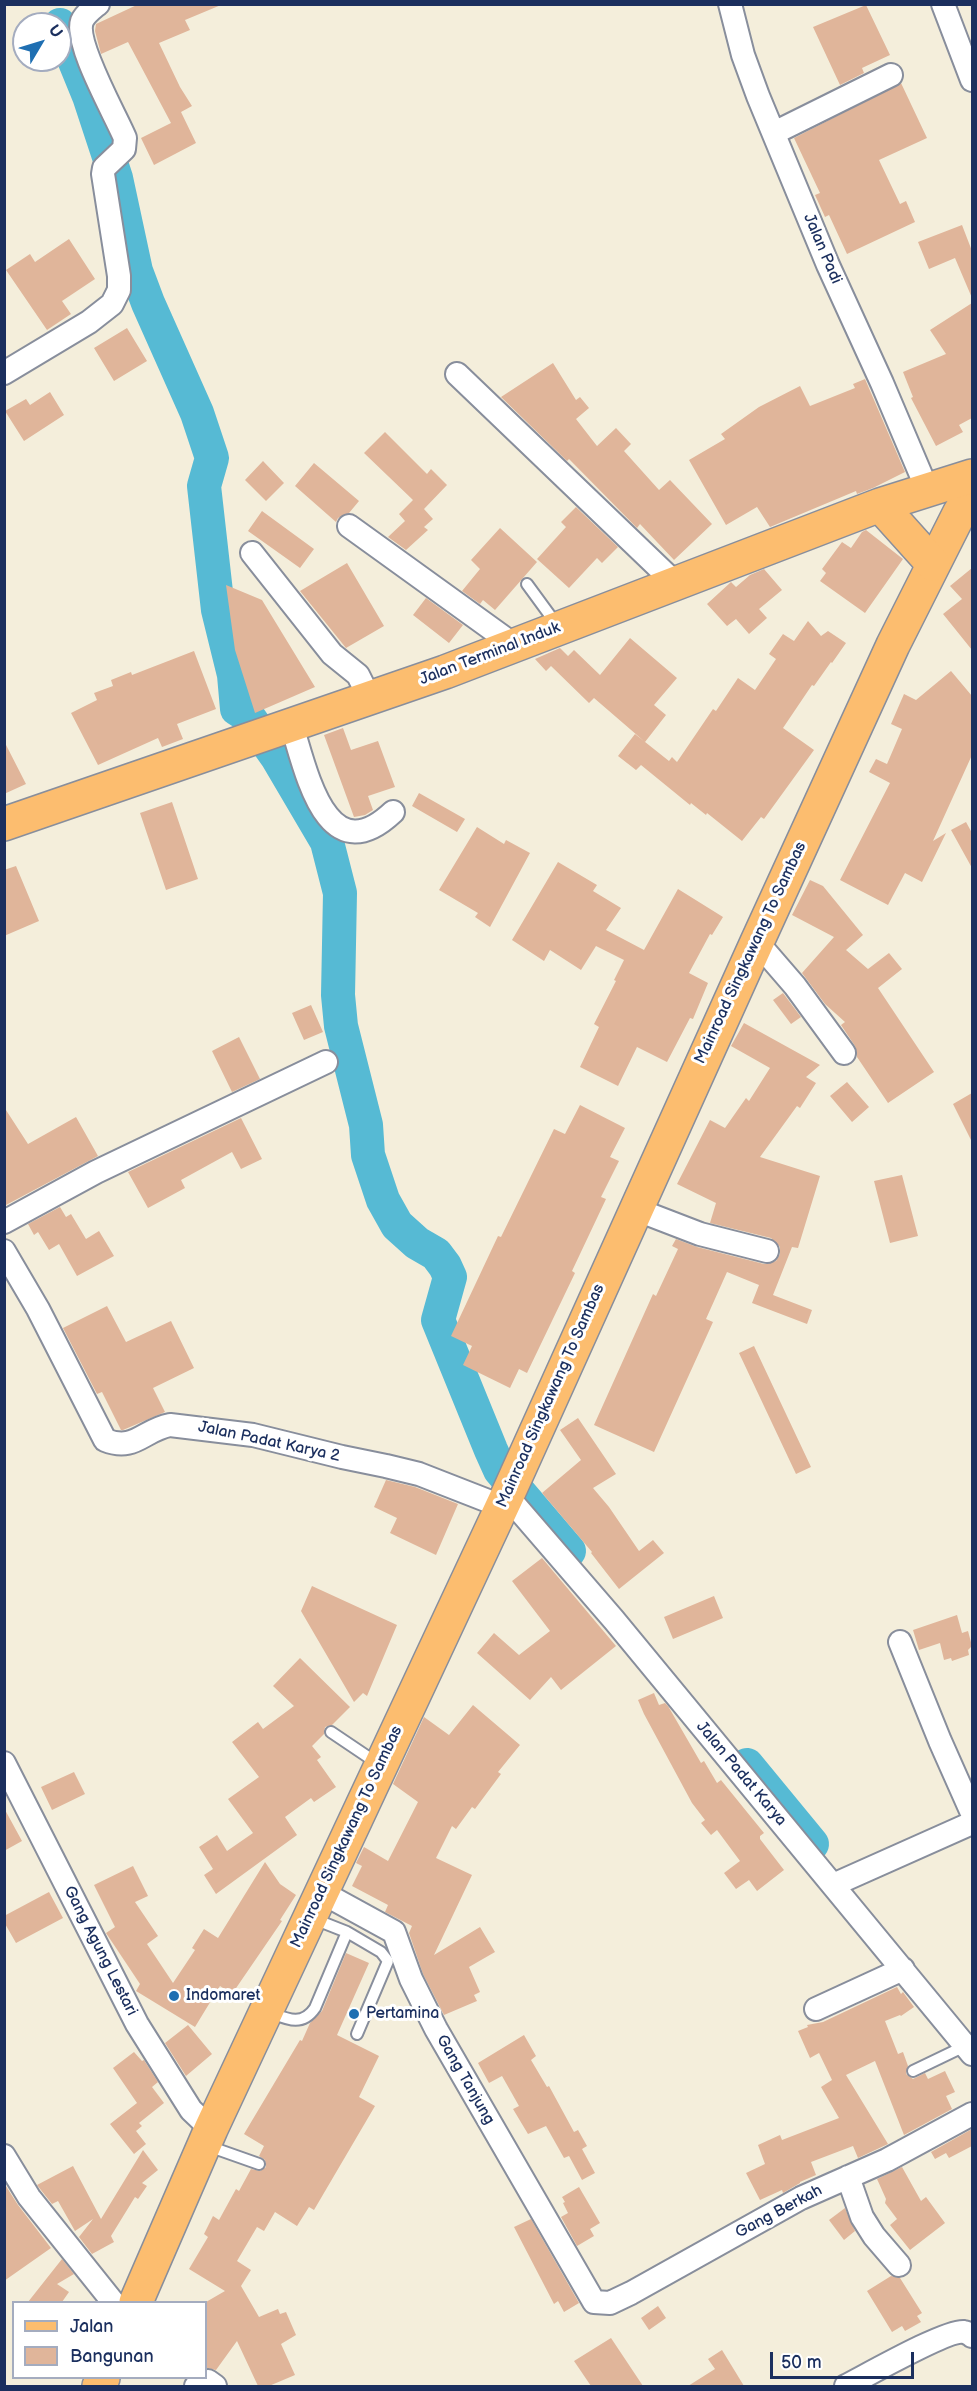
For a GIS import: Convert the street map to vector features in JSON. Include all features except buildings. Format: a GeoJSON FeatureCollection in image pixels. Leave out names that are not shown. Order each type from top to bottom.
{"type":"FeatureCollection","features":[{"type":"Feature","properties":{"kind":"main road","name":"Jalan Terminal Induk"},"geometry":{"type":"LineString","coordinates":[[4,824],[514,645],[880,505],[972,476]]}},
{"type":"Feature","properties":{"kind":"main road","name":"Mainroad Singkawang To Sambas"},"geometry":{"type":"LineString","coordinates":[[136,2301],[208,2137],[379,1765],[508,1492],[888,656],[933,564],[972,493]]}},
{"type":"Feature","properties":{"kind":"main road"},"geometry":{"type":"LineString","coordinates":[[880,505],[933,564]]}},
{"type":"Feature","properties":{"kind":"street"},"geometry":{"type":"LineString","coordinates":[[4,373],[89,322],[112,304],[119,290],[104,168],[124,149],[125,138],[84,50],[81,30],[83,20],[98,4]]}},
{"type":"Feature","properties":{"kind":"street"},"geometry":{"type":"LineString","coordinates":[[943,4],[972,80]]}},
{"type":"Feature","properties":{"kind":"street","name":"Jalan Padi"},"geometry":{"type":"LineString","coordinates":[[737,7],[743,54],[774,133],[828,265],[927,489]]}},
{"type":"Feature","properties":{"kind":"street"},"geometry":{"type":"LineString","coordinates":[[774,133],[891,75]]}},
{"type":"Feature","properties":{"kind":"street"},"geometry":{"type":"LineString","coordinates":[[457,374],[675,583]]}},
{"type":"Feature","properties":{"kind":"street"},"geometry":{"type":"LineString","coordinates":[[349,526],[514,645]]}},
{"type":"Feature","properties":{"kind":"street"},"geometry":{"type":"LineString","coordinates":[[252,553],[332,654],[358,675],[369,697]]}},
{"type":"Feature","properties":{"kind":"street"},"geometry":{"type":"LineString","coordinates":[[278,729],[325,814],[336,825],[351,831],[367,831],[380,824],[393,812]]}},
{"type":"Feature","properties":{"kind":"street"},"geometry":{"type":"LineString","coordinates":[[757,942],[795,986],[844,1053]]}},
{"type":"Feature","properties":{"kind":"street"},"geometry":{"type":"LineString","coordinates":[[4,1222],[96,1172],[326,1062]]}},
{"type":"Feature","properties":{"kind":"street"},"geometry":{"type":"LineString","coordinates":[[635,1209],[700,1234],[767,1251]]}},
{"type":"Feature","properties":{"kind":"street","name":"Jalan Padat Karya 2"},"geometry":{"type":"LineString","coordinates":[[4,1251],[75,1378],[99,1432],[105,1440],[121,1445],[130,1443],[161,1426],[170,1425],[253,1435],[419,1474],[508,1492]]}},
{"type":"Feature","properties":{"kind":"street","name":"Jalan Padat Karya"},"geometry":{"type":"LineString","coordinates":[[508,1492],[969,2050]]}},
{"type":"Feature","properties":{"kind":"street"},"geometry":{"type":"LineString","coordinates":[[900,1642],[972,1813]]}},
{"type":"Feature","properties":{"kind":"street","name":"Gang Agung Lestari"},"geometry":{"type":"LineString","coordinates":[[4,1763],[137,2024],[208,2137]]}},
{"type":"Feature","properties":{"kind":"street"},"geometry":{"type":"LineString","coordinates":[[833,1884],[972,1823]]}},
{"type":"Feature","properties":{"kind":"street","name":"Gang Tanjung"},"geometry":{"type":"LineString","coordinates":[[316,1905],[394,1932],[411,1979],[436,2029],[590,2295]]}},
{"type":"Feature","properties":{"kind":"street"},"geometry":{"type":"LineString","coordinates":[[816,2009],[903,1969]]}},
{"type":"Feature","properties":{"kind":"street","name":"Gang Berkah"},"geometry":{"type":"LineString","coordinates":[[590,2295],[594,2302],[610,2303],[801,2198],[907,2149],[972,2114]]}},
{"type":"Feature","properties":{"kind":"street"},"geometry":{"type":"LineString","coordinates":[[4,2156],[29,2197],[112,2301]]}},
{"type":"Feature","properties":{"kind":"street"},"geometry":{"type":"LineString","coordinates":[[848,2177],[862,2217],[874,2236],[899,2265]]}},
{"type":"Feature","properties":{"kind":"street"},"geometry":{"type":"LineString","coordinates":[[846,2386],[955,2333],[964,2332],[972,2336]]}},
{"type":"Feature","properties":{"kind":"street"},"geometry":{"type":"LineString","coordinates":[[196,2386],[208,2381],[215,2386]]}},
{"type":"Feature","properties":{"kind":"lane"},"geometry":{"type":"LineString","coordinates":[[527,585],[559,628]]}},
{"type":"Feature","properties":{"kind":"lane"},"geometry":{"type":"LineString","coordinates":[[331,1732],[379,1765]]}},
{"type":"Feature","properties":{"kind":"lane"},"geometry":{"type":"LineString","coordinates":[[316,1905],[347,1932],[381,1952],[388,1961],[357,2034]]}},
{"type":"Feature","properties":{"kind":"lane"},"geometry":{"type":"LineString","coordinates":[[267,2010],[289,2020],[301,2021],[310,2016],[347,1932]]}},
{"type":"Feature","properties":{"kind":"lane"},"geometry":{"type":"LineString","coordinates":[[914,2071],[969,2050]]}},
{"type":"Feature","properties":{"kind":"lane"},"geometry":{"type":"LineString","coordinates":[[208,2137],[259,2164]]}},
{"type":"Feature","properties":{"kind":"waterway"},"geometry":{"type":"LineString","coordinates":[[72,54],[89,96],[116,178],[136,271],[197,413],[212,458],[204,486],[218,610],[234,675],[237,709],[248,716],[277,757],[327,842],[340,893],[338,995],[341,1026],[366,1125],[368,1155],[383,1200],[397,1225],[417,1243],[436,1254],[450,1277],[438,1320],[500,1470],[569,1551]]}},
{"type":"Feature","properties":{"kind":"waterway"},"geometry":{"type":"LineString","coordinates":[[747,1765],[812,1844]]}},
{"type":"Feature","properties":{"kind":"place","name":"Indomaret"},"geometry":{"type":"Point","coordinates":[174,1996]}},
{"type":"Feature","properties":{"kind":"place","name":"Pertamina"},"geometry":{"type":"Point","coordinates":[354,2014]}}]}
